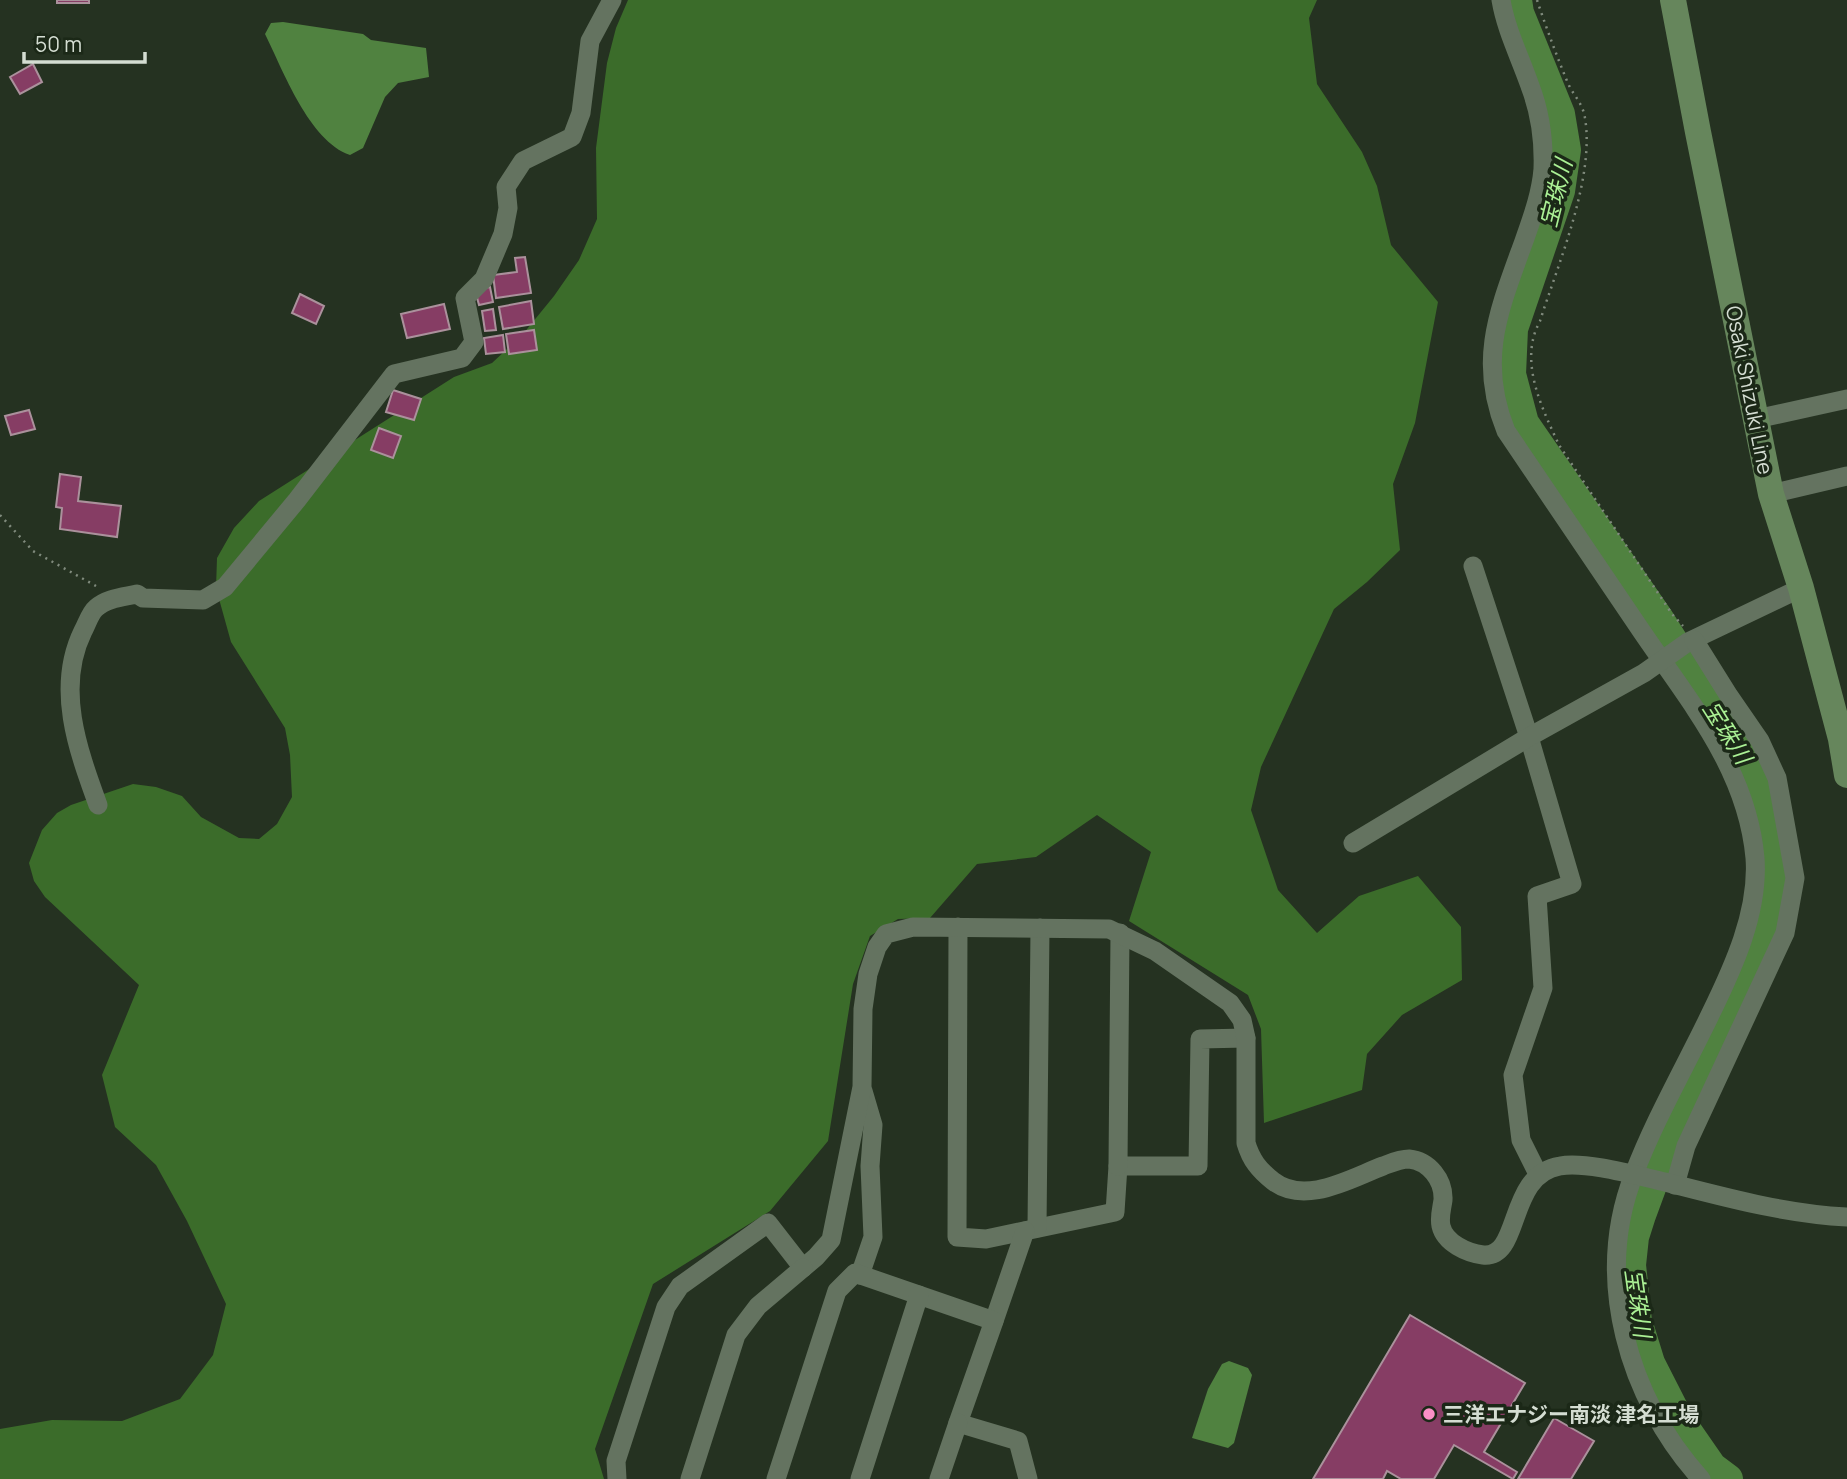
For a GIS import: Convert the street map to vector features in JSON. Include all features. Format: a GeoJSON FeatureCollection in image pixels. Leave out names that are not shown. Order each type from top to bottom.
{"type":"FeatureCollection","features":[{"type":"Feature","properties":{"kind":"main road","name":"Osaki Shizuki Line"},"geometry":{"type":"LineString","coordinates":[[1673,0],[1771,494],[1801,588],[1846,758]]}},
{"type":"Feature","properties":{"kind":"street"},"geometry":{"type":"LineString","coordinates":[[98,805],[80,757],[71,722],[70,684],[76,646],[94,609],[106,602],[137,594],[143,598],[203,600],[225,587],[297,500],[394,374],[462,358],[474,342],[465,298],[484,279],[503,234],[508,208],[506,187],[523,161],[572,137],[581,113],[590,41],[612,0]]}},
{"type":"Feature","properties":{"kind":"street"},"geometry":{"type":"LineString","coordinates":[[1501,0],[1531,88],[1540,122],[1543,154],[1540,191],[1493,339],[1491,366],[1496,402],[1506,431],[1712,731],[1744,800],[1755,860],[1751,909],[1728,978],[1686,1063],[1637,1176],[1618,1236],[1620,1307],[1627,1348],[1654,1412],[1680,1455],[1701,1479]]}},
{"type":"Feature","properties":{"kind":"street"},"geometry":{"type":"LineString","coordinates":[[1756,419],[1847,398]]}},
{"type":"Feature","properties":{"kind":"street"},"geometry":{"type":"LineString","coordinates":[[1771,494],[1847,476]]}},
{"type":"Feature","properties":{"kind":"street"},"geometry":{"type":"LineString","coordinates":[[1473,566],[1530,737],[1572,884],[1537,896],[1543,988],[1514,1068],[1521,1140],[1538,1174]]}},
{"type":"Feature","properties":{"kind":"street"},"geometry":{"type":"LineString","coordinates":[[1353,843],[1530,737],[1644,673],[1691,641],[1801,588]]}},
{"type":"Feature","properties":{"kind":"street"},"geometry":{"type":"LineString","coordinates":[[1672,1184],[1686,1146],[1784,933],[1795,878],[1777,778],[1760,741],[1691,641]]}},
{"type":"Feature","properties":{"kind":"street"},"geometry":{"type":"LineString","coordinates":[[958,928],[957,1237],[986,1238],[1115,1212],[1118,1166],[1120,933]]}},
{"type":"Feature","properties":{"kind":"street"},"geometry":{"type":"LineString","coordinates":[[939,1479],[993,1321],[1031,1230],[1040,928]]}},
{"type":"Feature","properties":{"kind":"street"},"geometry":{"type":"LineString","coordinates":[[690,1479],[736,1335],[758,1306],[816,1257],[831,1240],[862,1087],[863,1009],[868,974],[877,947],[886,934],[901,929],[1109,929],[1154,951],[1230,1003],[1242,1020],[1246,1038],[1245,1133],[1250,1155],[1258,1168],[1279,1185],[1294,1190],[1312,1191],[1401,1160],[1421,1163],[1429,1167],[1441,1184],[1441,1223],[1445,1234],[1458,1246],[1469,1251],[1485,1255],[1498,1252],[1509,1236],[1524,1192],[1538,1174],[1560,1166],[1591,1167],[1767,1206],[1847,1217]]}},
{"type":"Feature","properties":{"kind":"street"},"geometry":{"type":"LineString","coordinates":[[1118,1166],[1198,1166],[1200,1039],[1246,1038]]}},
{"type":"Feature","properties":{"kind":"street"},"geometry":{"type":"LineString","coordinates":[[1686,1063],[1727,1060]]}},
{"type":"Feature","properties":{"kind":"street"},"geometry":{"type":"LineString","coordinates":[[860,1275],[873,1237],[870,1166],[873,1125],[862,1087]]}},
{"type":"Feature","properties":{"kind":"street"},"geometry":{"type":"LineString","coordinates":[[617,1479],[616,1461],[666,1307],[680,1286],[768,1223],[803,1268]]}},
{"type":"Feature","properties":{"kind":"street"},"geometry":{"type":"LineString","coordinates":[[776,1479],[837,1291],[855,1273],[993,1321]]}},
{"type":"Feature","properties":{"kind":"street"},"geometry":{"type":"LineString","coordinates":[[860,1479],[919,1295]]}},
{"type":"Feature","properties":{"kind":"street"},"geometry":{"type":"LineString","coordinates":[[958,1423],[1018,1441],[1028,1479]]}},
{"type":"Feature","properties":{"kind":"path"},"geometry":{"type":"LineString","coordinates":[[1537,0],[1567,83],[1581,102],[1587,142],[1575,209],[1535,330],[1531,360],[1533,375],[1545,414],[1559,445],[1691,641]]}},
{"type":"Feature","properties":{"kind":"path"},"geometry":{"type":"LineString","coordinates":[[0,515],[33,551],[94,586],[105,588]]}},
{"type":"Feature","properties":{"kind":"shaded area"},"geometry":{"type":"Polygon","coordinates":[[[628,0],[1317,0],[1309,18],[1317,84],[1362,152],[1377,186],[1391,245],[1438,302],[1415,423],[1393,484],[1400,550],[1334,609],[1261,767],[1251,810],[1278,890],[1317,933],[1359,896],[1418,876],[1461,927],[1462,980],[1402,1015],[1367,1054],[1362,1090],[1264,1123],[1261,1029],[1248,995],[1129,921],[1151,852],[1097,815],[1036,857],[977,864],[930,918],[898,919],[870,936],[853,984],[828,1141],[770,1211],[653,1284],[595,1449],[604,1479],[0,1479],[0,1429],[52,1420],[122,1421],[180,1399],[213,1355],[226,1304],[187,1221],[156,1165],[115,1127],[102,1075],[139,985],[45,897],[34,881],[29,863],[42,830],[57,813],[71,805],[133,784],[156,787],[182,796],[201,817],[239,838],[259,839],[277,824],[292,797],[290,755],[285,728],[231,642],[216,588],[217,558],[234,528],[259,501],[454,377],[492,363],[523,334],[554,296],[579,260],[597,219],[596,148],[607,63],[616,28],[628,0]]]}},
{"type":"Feature","properties":{"kind":"shaded area"},"geometry":{"type":"Polygon","coordinates":[[[283,22],[363,34],[371,40],[426,48],[429,77],[398,83],[385,97],[363,148],[350,155],[335,147],[322,135],[289,84],[265,34],[271,23],[283,22]]]}},
{"type":"Feature","properties":{"kind":"shaded area"},"geometry":{"type":"Polygon","coordinates":[[[1229,1361],[1248,1368],[1252,1375],[1234,1443],[1228,1448],[1192,1438],[1208,1389],[1222,1364],[1229,1361]]]}},
{"type":"Feature","properties":{"kind":"building"},"geometry":{"type":"Polygon","coordinates":[[[57,0],[89,0],[89,3],[57,3],[57,0]]]}},
{"type":"Feature","properties":{"kind":"building"},"geometry":{"type":"Polygon","coordinates":[[[33,64],[42,82],[20,94],[10,77],[33,64]]]}},
{"type":"Feature","properties":{"kind":"building"},"geometry":{"type":"Polygon","coordinates":[[[525,257],[531,293],[496,298],[493,275],[517,272],[515,258],[525,257]]]}},
{"type":"Feature","properties":{"kind":"building"},"geometry":{"type":"Polygon","coordinates":[[[490,287],[493,302],[479,305],[475,290],[490,287]]]}},
{"type":"Feature","properties":{"kind":"building"},"geometry":{"type":"Polygon","coordinates":[[[300,294],[324,306],[316,324],[292,313],[300,294]]]}},
{"type":"Feature","properties":{"kind":"building"},"geometry":{"type":"Polygon","coordinates":[[[531,301],[534,324],[503,329],[499,307],[531,301]]]}},
{"type":"Feature","properties":{"kind":"building"},"geometry":{"type":"Polygon","coordinates":[[[444,304],[450,329],[407,338],[401,314],[444,304]]]}},
{"type":"Feature","properties":{"kind":"building"},"geometry":{"type":"Polygon","coordinates":[[[493,309],[496,330],[485,331],[482,311],[493,309]]]}},
{"type":"Feature","properties":{"kind":"building"},"geometry":{"type":"Polygon","coordinates":[[[534,330],[537,350],[509,354],[506,334],[534,330]]]}},
{"type":"Feature","properties":{"kind":"building"},"geometry":{"type":"Polygon","coordinates":[[[503,335],[505,352],[486,354],[484,338],[503,335]]]}},
{"type":"Feature","properties":{"kind":"building"},"geometry":{"type":"Polygon","coordinates":[[[393,390],[421,399],[414,420],[386,412],[393,390]]]}},
{"type":"Feature","properties":{"kind":"building"},"geometry":{"type":"Polygon","coordinates":[[[29,410],[35,429],[11,435],[5,416],[29,410]]]}},
{"type":"Feature","properties":{"kind":"building"},"geometry":{"type":"Polygon","coordinates":[[[379,428],[401,436],[393,458],[371,450],[379,428]]]}},
{"type":"Feature","properties":{"kind":"building"},"geometry":{"type":"Polygon","coordinates":[[[60,474],[81,477],[78,501],[121,506],[117,537],[60,529],[62,508],[56,507],[60,474]]]}},
{"type":"Feature","properties":{"kind":"building","name":"三洋エナジー南淡 津名工場"},"geometry":{"type":"Polygon","coordinates":[[[1410,1315],[1525,1383],[1484,1452],[1517,1472],[1513,1479],[1454,1445],[1434,1479],[1401,1479],[1387,1471],[1383,1479],[1313,1479],[1410,1315]]]}},
{"type":"Feature","properties":{"kind":"building"},"geometry":{"type":"Polygon","coordinates":[[[1554,1418],[1594,1441],[1571,1479],[1518,1479],[1554,1418]]]}},
{"type":"Feature","properties":{"kind":"waterway","name":"宝珠川"},"geometry":{"type":"LineString","coordinates":[[1517,0],[1519,13],[1560,114],[1566,150],[1560,191],[1513,329],[1511,374],[1524,423],[1659,619],[1742,750],[1762,792],[1769,828],[1773,884],[1767,919],[1723,1028],[1669,1139],[1634,1237],[1631,1265],[1637,1321],[1650,1363],[1678,1418],[1712,1467],[1728,1479]]}},
{"type":"Feature","properties":{"kind":"place","name":"三洋エナジー南淡 津名工場"},"geometry":{"type":"Point","coordinates":[1429,1414]}}]}
